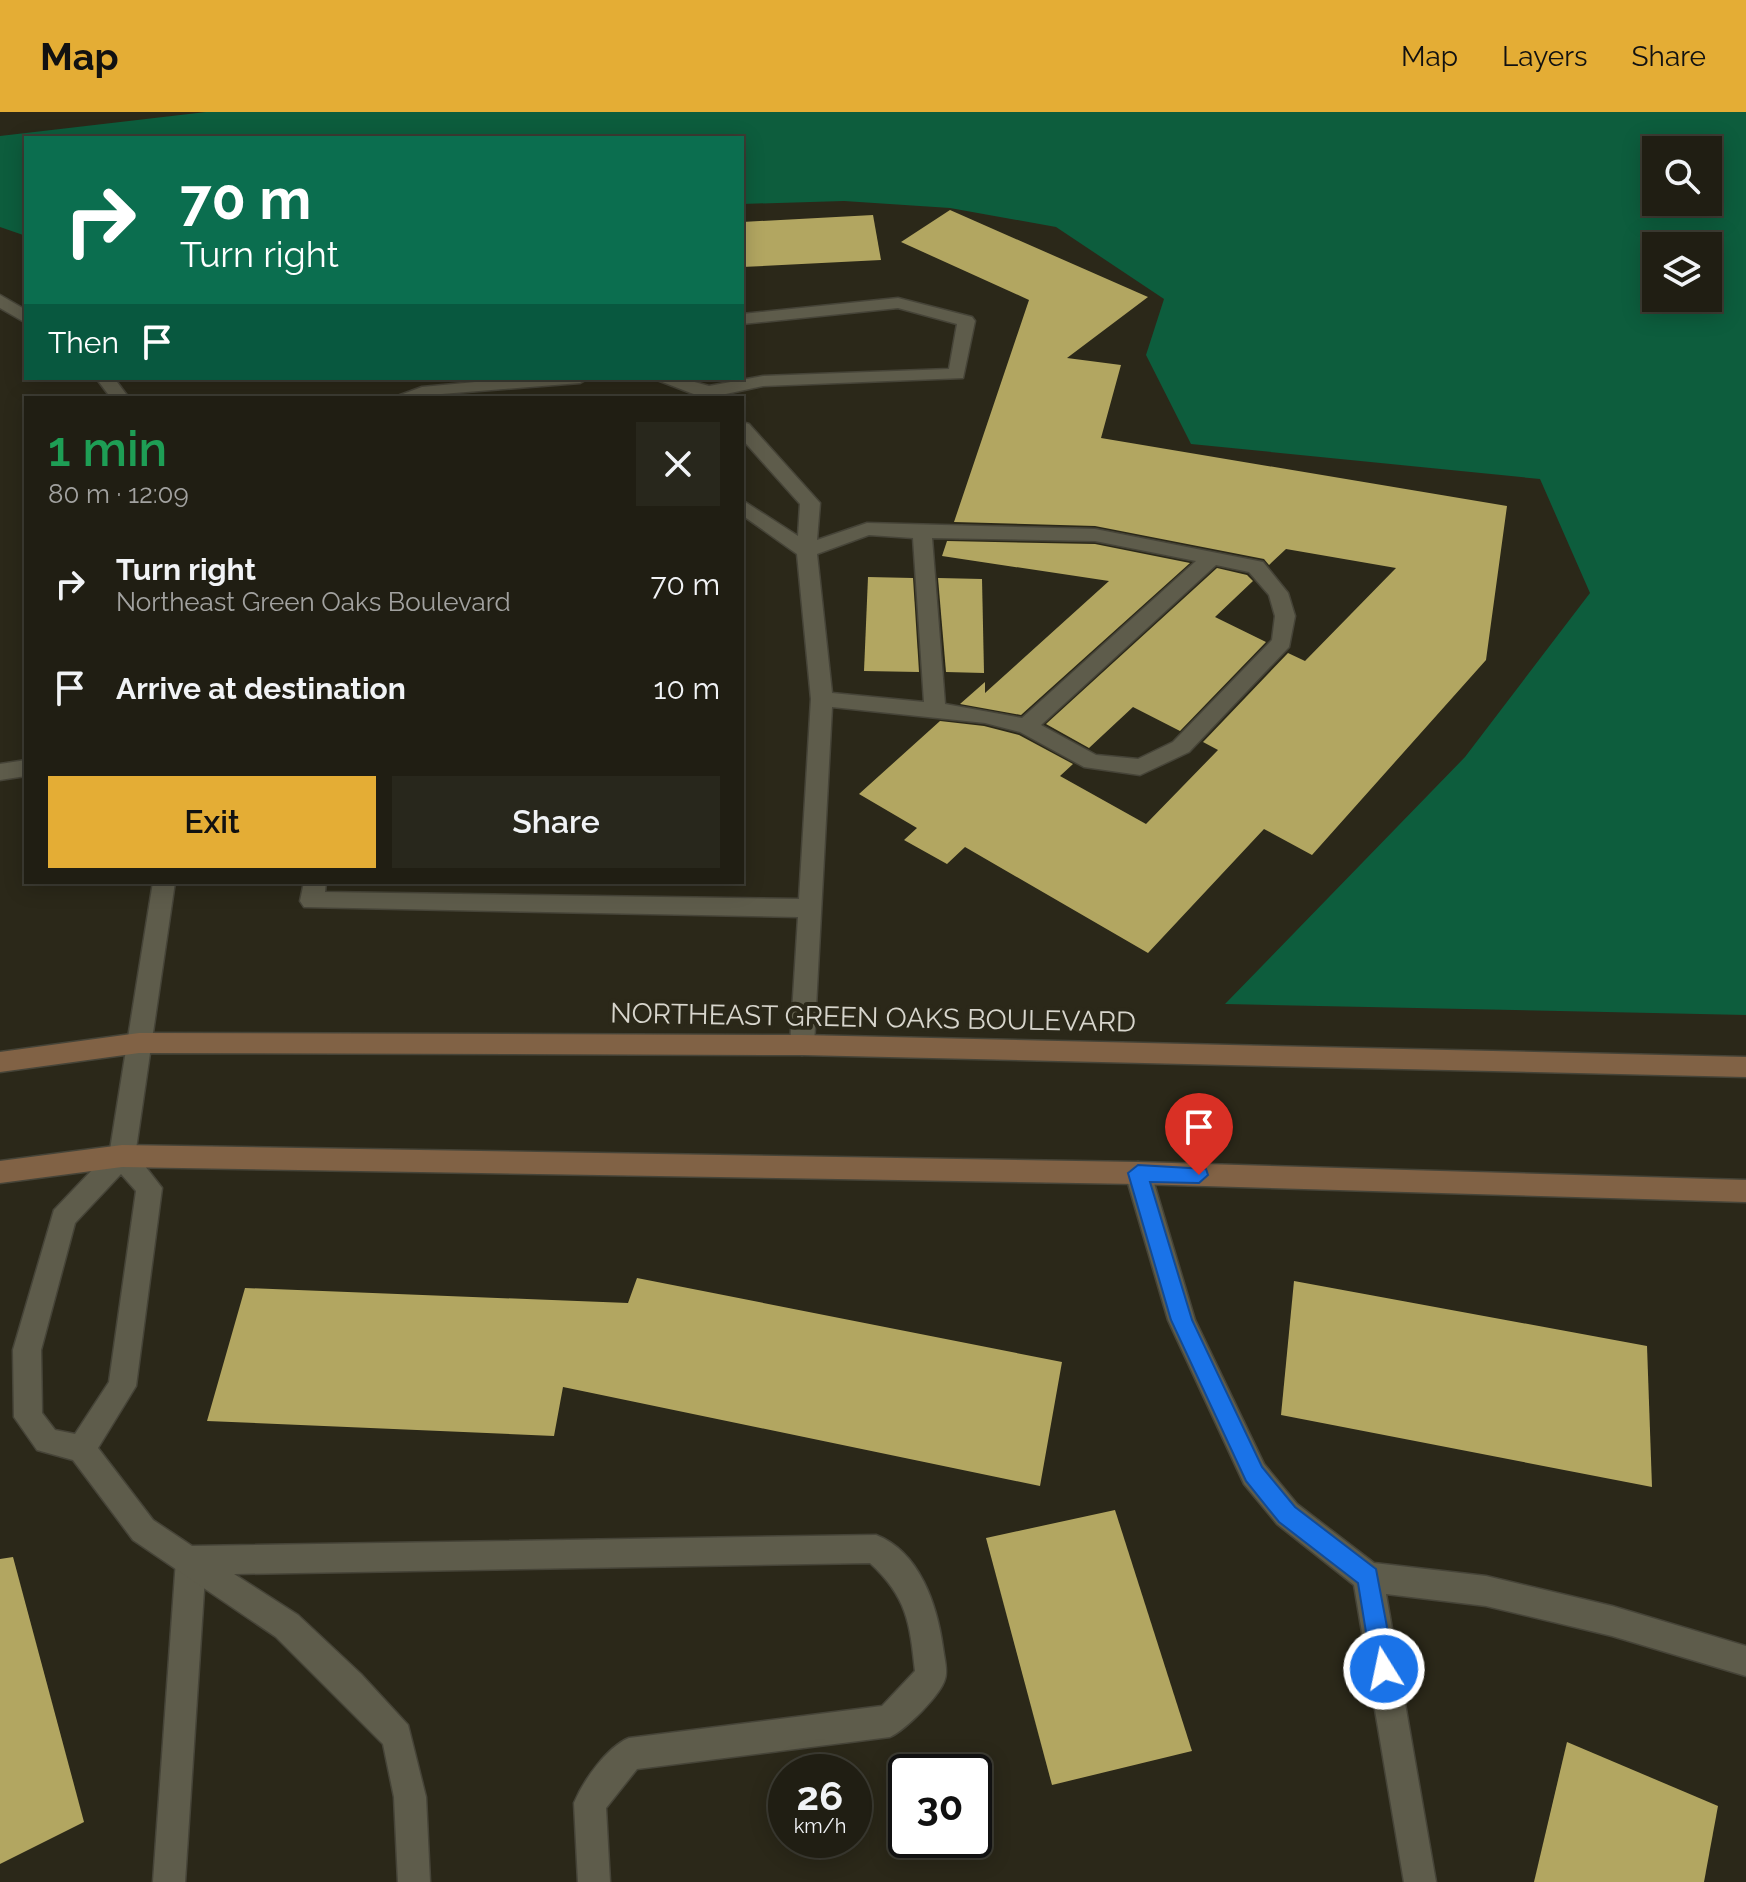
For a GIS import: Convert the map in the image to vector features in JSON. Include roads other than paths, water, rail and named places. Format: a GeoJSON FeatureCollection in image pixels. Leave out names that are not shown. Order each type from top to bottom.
{"type":"FeatureCollection","features":[{"type":"Feature","properties":{"kind":"main road","name":"NORTHEAST GREEN OAKS BOULEVARD"},"geometry":{"type":"LineString","coordinates":[[0,1062],[139,1043],[802,1045],[1746,1067]]}},
{"type":"Feature","properties":{"kind":"main road"},"geometry":{"type":"LineString","coordinates":[[0,1172],[122,1156],[1138,1173],[1746,1191]]}},
{"type":"Feature","properties":{"kind":"street"},"geometry":{"type":"LineString","coordinates":[[0,300],[24,317]]}},
{"type":"Feature","properties":{"kind":"street"},"geometry":{"type":"LineString","coordinates":[[667,380],[711,395],[763,381],[957,374],[966,321],[898,303],[744,319]]}},
{"type":"Feature","properties":{"kind":"street"},"geometry":{"type":"LineString","coordinates":[[421,389],[551,380]]}},
{"type":"Feature","properties":{"kind":"street"},"geometry":{"type":"LineString","coordinates":[[744,430],[810,503],[807,551],[822,699],[802,1045]]}},
{"type":"Feature","properties":{"kind":"street"},"geometry":{"type":"LineString","coordinates":[[744,507],[807,551]]}},
{"type":"Feature","properties":{"kind":"street"},"geometry":{"type":"LineString","coordinates":[[807,551],[867,529],[1095,535],[1256,567],[1278,593],[1285,616],[1282,642],[1181,747],[1140,767],[1092,762],[1026,726],[985,716],[822,699]]}},
{"type":"Feature","properties":{"kind":"street"},"geometry":{"type":"LineString","coordinates":[[922,532],[935,710]]}},
{"type":"Feature","properties":{"kind":"street"},"geometry":{"type":"LineString","coordinates":[[1026,726],[1213,557]]}},
{"type":"Feature","properties":{"kind":"street"},"geometry":{"type":"LineString","coordinates":[[0,772],[24,768]]}},
{"type":"Feature","properties":{"kind":"street"},"geometry":{"type":"LineString","coordinates":[[164,884],[122,1156],[63,1218],[27,1350],[28,1417],[47,1441],[82,1449],[143,1530],[287,1626],[350,1685],[397,1736],[410,1797],[414,1882]]}},
{"type":"Feature","properties":{"kind":"street"},"geometry":{"type":"LineString","coordinates":[[315,884],[312,901],[810,908]]}},
{"type":"Feature","properties":{"kind":"street"},"geometry":{"type":"LineString","coordinates":[[82,1449],[122,1386],[143,1252],[149,1188],[122,1156]]}},
{"type":"Feature","properties":{"kind":"street"},"geometry":{"type":"LineString","coordinates":[[1138,1173],[1182,1320],[1254,1474],[1287,1514],[1368,1577],[1486,1591],[1612,1621],[1746,1661]]}},
{"type":"Feature","properties":{"kind":"street"},"geometry":{"type":"LineString","coordinates":[[191,1560],[876,1549],[898,1567],[922,1606],[931,1676],[890,1721],[629,1754],[590,1803],[594,1882]]}},
{"type":"Feature","properties":{"kind":"street"},"geometry":{"type":"LineString","coordinates":[[169,1882],[191,1560]]}},
{"type":"Feature","properties":{"kind":"street"},"geometry":{"type":"LineString","coordinates":[[1368,1577],[1420,1882]]}}]}
